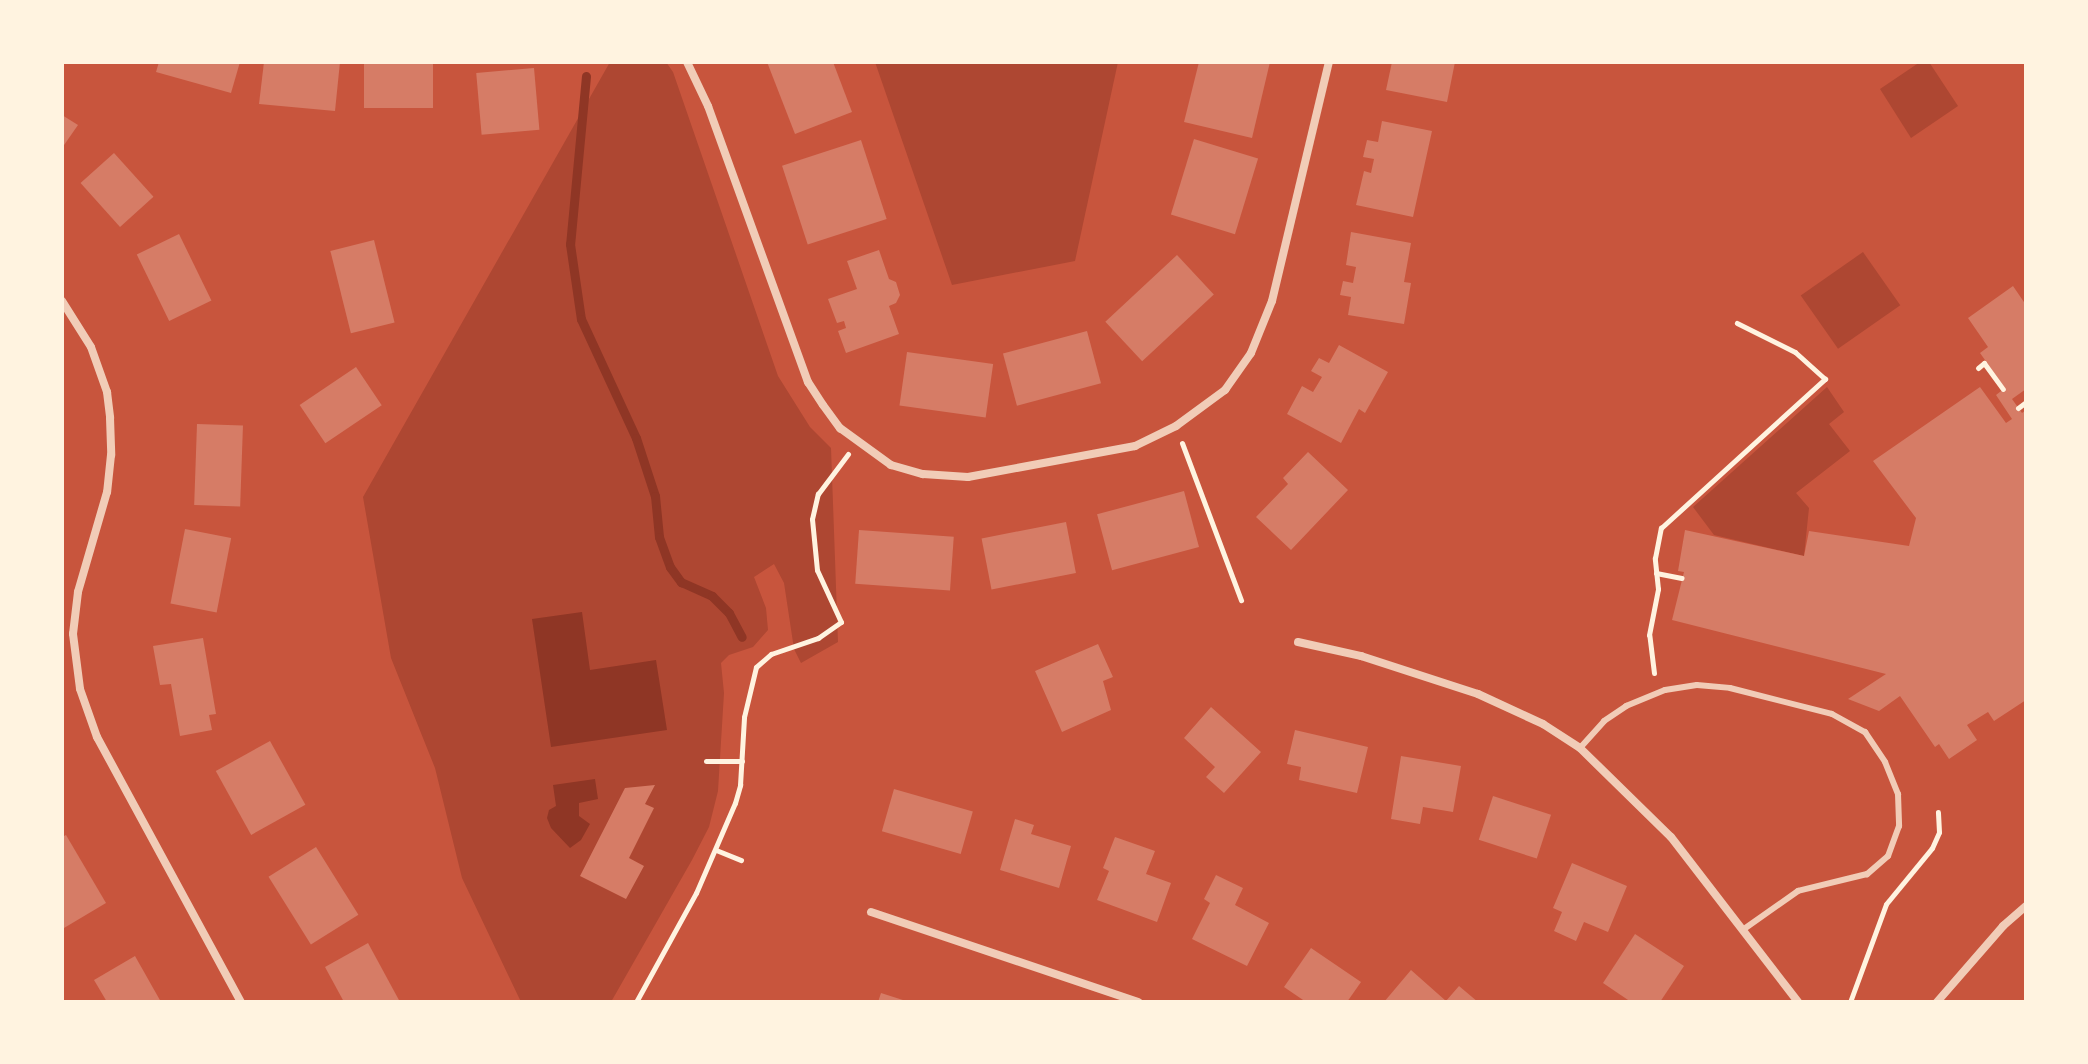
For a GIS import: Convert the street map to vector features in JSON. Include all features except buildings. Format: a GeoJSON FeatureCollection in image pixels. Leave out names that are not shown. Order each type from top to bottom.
{"type":"FeatureCollection","features":[{"type":"Feature","properties":{"kind":"street"},"geometry":{"type":"LineString","coordinates":[[687,62],[708,106],[808,382],[823,405],[840,428],[891,465],[923,474],[968,477],[1135,446],[1176,426],[1225,390],[1251,353],[1272,301],[1329,62]]}},
{"type":"Feature","properties":{"kind":"street"},"geometry":{"type":"LineString","coordinates":[[62,301],[91,347],[107,392],[111,442],[107,492],[78,592],[73,634],[80,689],[97,737],[241,1002]]}},
{"type":"Feature","properties":{"kind":"street"},"geometry":{"type":"LineString","coordinates":[[1298,642],[1361,656],[1478,694],[1543,724],[1580,748],[1671,837],[1798,1002]]}},
{"type":"Feature","properties":{"kind":"street"},"geometry":{"type":"LineString","coordinates":[[1937,1002],[2003,926],[2026,906]]}},
{"type":"Feature","properties":{"kind":"street"},"geometry":{"type":"LineString","coordinates":[[871,912],[1138,1002]]}},
{"type":"Feature","properties":{"kind":"lane"},"geometry":{"type":"LineString","coordinates":[[1580,748],[1604,721],[1626,706],[1665,690],[1697,685],[1730,688],[1832,714],[1865,732],[1885,762],[1898,794],[1899,826],[1888,856],[1867,874],[1798,891],[1744,929]]}},
{"type":"Feature","properties":{"kind":"path"},"geometry":{"type":"LineString","coordinates":[[1654,673],[1649,635],[1658,589],[1656,573],[1661,528],[1666,520],[1825,379],[1795,352],[1737,323]]}},
{"type":"Feature","properties":{"kind":"path"},"geometry":{"type":"LineString","coordinates":[[1978,368],[1984,363],[2003,389]]}},
{"type":"Feature","properties":{"kind":"path"},"geometry":{"type":"LineString","coordinates":[[2018,408],[2026,402]]}},
{"type":"Feature","properties":{"kind":"path"},"geometry":{"type":"LineString","coordinates":[[1182,442],[1241,600]]}},
{"type":"Feature","properties":{"kind":"path"},"geometry":{"type":"LineString","coordinates":[[636,1002],[716,850],[735,803],[742,761],[744,717],[756,667],[771,654],[818,638],[841,622],[817,570],[812,519],[818,494],[849,454]]}},
{"type":"Feature","properties":{"kind":"path"},"geometry":{"type":"LineString","coordinates":[[1656,573],[1682,578]]}},
{"type":"Feature","properties":{"kind":"path"},"geometry":{"type":"LineString","coordinates":[[706,761],[742,761]]}},
{"type":"Feature","properties":{"kind":"path"},"geometry":{"type":"LineString","coordinates":[[1850,1002],[1886,904],[1932,848],[1939,832],[1938,812]]}},
{"type":"Feature","properties":{"kind":"path"},"geometry":{"type":"LineString","coordinates":[[716,850],[741,860]]}},
{"type":"Feature","properties":{"kind":"shaded area"},"geometry":{"type":"Polygon","coordinates":[[[610,62],[666,62],[673,72],[778,376],[810,427],[831,448],[838,642],[801,663],[794,649],[784,583],[774,564],[754,577],[766,608],[768,630],[753,647],[729,655],[721,663],[724,693],[718,791],[709,827],[692,860],[611,1002],[521,1002],[462,878],[435,768],[391,658],[363,497],[610,62]]]}},
{"type":"Feature","properties":{"kind":"shaded area"},"geometry":{"type":"Polygon","coordinates":[[[875,62],[1118,62],[1075,261],[952,285],[875,62]]]}},
{"type":"Feature","properties":{"kind":"shaded area"},"geometry":{"type":"Polygon","coordinates":[[[1920,62],[1929,62],[1958,106],[1911,138],[1880,89],[1920,62]]]}},
{"type":"Feature","properties":{"kind":"shaded area"},"geometry":{"type":"Polygon","coordinates":[[[1863,252],[1900,305],[1838,349],[1801,296],[1863,252]]]}},
{"type":"Feature","properties":{"kind":"shaded area"},"geometry":{"type":"Polygon","coordinates":[[[1827,387],[1844,412],[1829,424],[1850,451],[1796,493],[1809,508],[1804,556],[1714,535],[1693,507],[1827,387]]]}},
{"type":"Feature","properties":{"kind":"shaded area"},"geometry":{"type":"Polygon","coordinates":[[[582,612],[590,670],[656,660],[667,730],[551,747],[532,619],[582,612]]]}},
{"type":"Feature","properties":{"kind":"shaded area"},"geometry":{"type":"Polygon","coordinates":[[[595,779],[598,799],[579,803],[579,816],[590,824],[581,840],[570,848],[551,828],[547,818],[549,810],[556,806],[553,785],[595,779]]]}},
{"type":"Feature","properties":{"kind":"waterway"},"geometry":{"type":"LineString","coordinates":[[586,76],[570,244],[581,319],[636,438],[655,496],[659,537],[670,567],[681,582],[712,596],[729,613],[742,637]]}}]}
